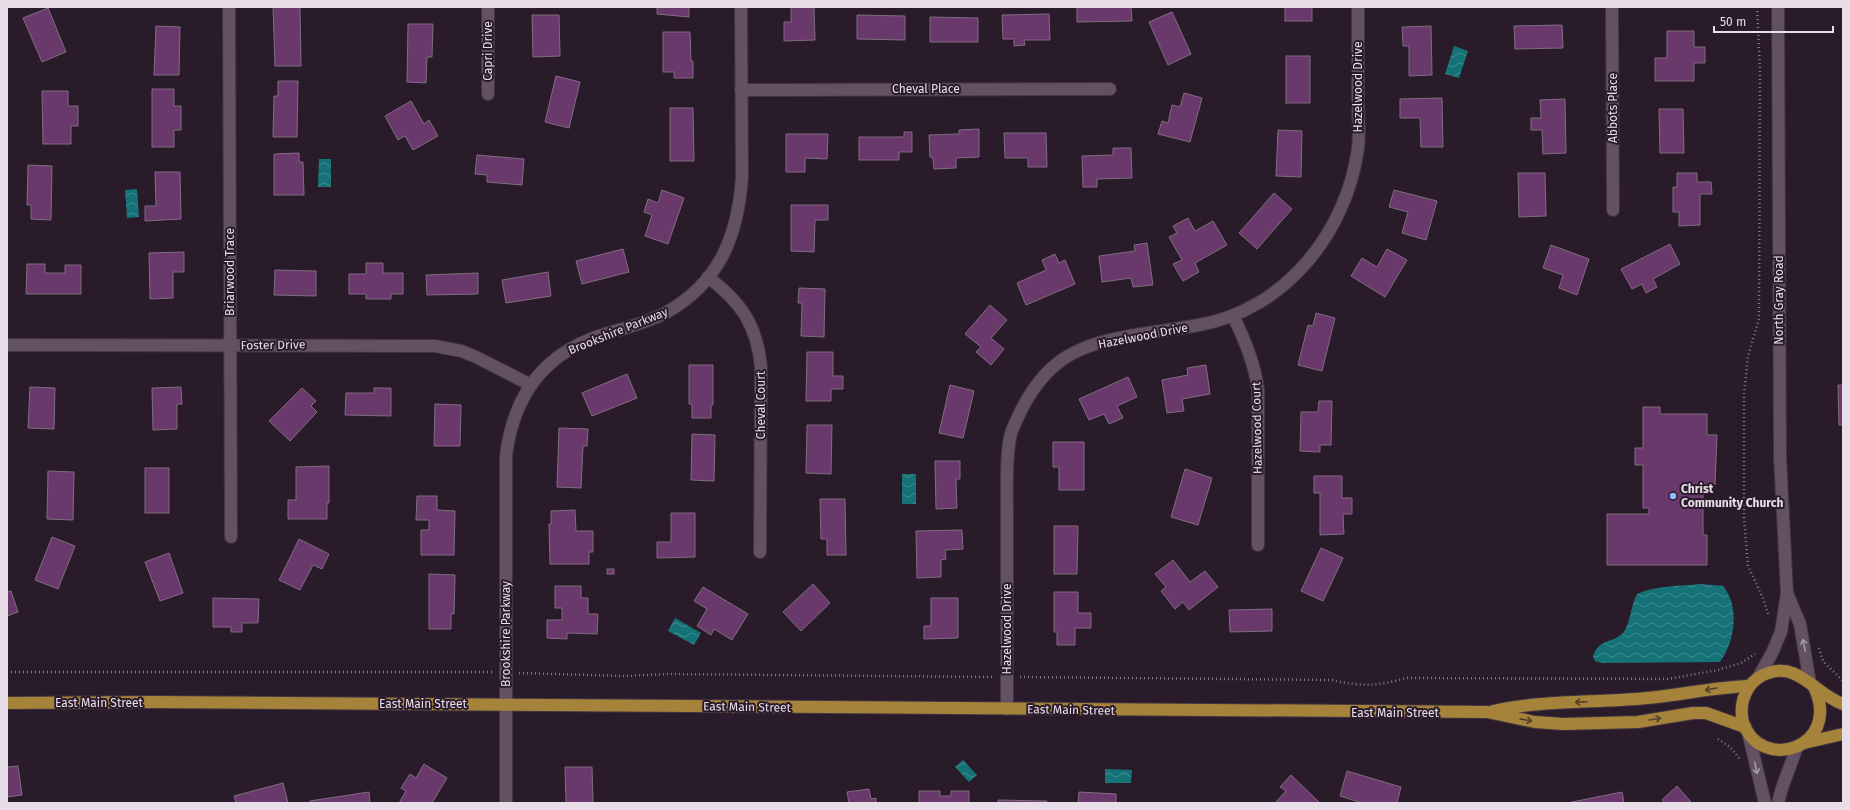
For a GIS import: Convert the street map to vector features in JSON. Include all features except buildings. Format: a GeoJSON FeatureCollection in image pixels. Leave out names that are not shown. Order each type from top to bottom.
{"type":"FeatureCollection","features":[{"type":"Feature","properties":{"kind":"main road"},"geometry":{"type":"LineString","coordinates":[[1843,704],[1833,700],[1803,677],[1785,671],[1776,671],[1754,682],[1741,706],[1742,717],[1746,729],[1761,745],[1770,748],[1788,749],[1843,734]]}},
{"type":"Feature","properties":{"kind":"main road","name":"East Main Street"},"geometry":{"type":"LineString","coordinates":[[1487,712],[1522,704],[1627,700],[1754,682]]}},
{"type":"Feature","properties":{"kind":"main road"},"geometry":{"type":"LineString","coordinates":[[1800,745],[1812,735],[1819,724],[1821,711],[1819,699],[1812,685]]}},
{"type":"Feature","properties":{"kind":"main road","name":"East Main Street"},"geometry":{"type":"LineString","coordinates":[[7,703],[1487,712],[1535,722],[1564,724],[1638,722],[1693,713],[1706,713],[1723,718],[1746,729]]}},
{"type":"Feature","properties":{"kind":"street","name":"Briarwood Trace"},"geometry":{"type":"LineString","coordinates":[[229,7],[231,537]]}},
{"type":"Feature","properties":{"kind":"street","name":"Capri Drive"},"geometry":{"type":"LineString","coordinates":[[488,7],[488,94]]}},
{"type":"Feature","properties":{"kind":"street","name":"Brookshire Parkway"},"geometry":{"type":"LineString","coordinates":[[506,803],[506,456],[509,433],[524,393],[547,365],[567,350],[594,338],[666,312],[684,300],[708,277],[720,261],[734,230],[740,204],[742,177],[741,7]]}},
{"type":"Feature","properties":{"kind":"street","name":"Hazelwood Drive"},"geometry":{"type":"LineString","coordinates":[[1007,709],[1008,472],[1011,431],[1030,393],[1043,377],[1060,361],[1080,350],[1117,339],[1203,325],[1233,316],[1273,294],[1293,279],[1321,246],[1342,209],[1358,147],[1358,7]]}},
{"type":"Feature","properties":{"kind":"street","name":"Abbots Place"},"geometry":{"type":"LineString","coordinates":[[1612,7],[1613,210]]}},
{"type":"Feature","properties":{"kind":"street","name":"North Gray Road"},"geometry":{"type":"LineString","coordinates":[[1754,682],[1772,653],[1781,632],[1788,592],[1780,457],[1778,7]]}},
{"type":"Feature","properties":{"kind":"street","name":"Cheval Place"},"geometry":{"type":"LineString","coordinates":[[741,90],[1110,89]]}},
{"type":"Feature","properties":{"kind":"street","name":"Cheval Court"},"geometry":{"type":"LineString","coordinates":[[708,277],[731,296],[745,313],[759,348],[761,367],[760,552]]}},
{"type":"Feature","properties":{"kind":"street","name":"Hazelwood Court"},"geometry":{"type":"LineString","coordinates":[[1233,316],[1243,335],[1256,373],[1258,390],[1258,545]]}},
{"type":"Feature","properties":{"kind":"street","name":"Foster Drive"},"geometry":{"type":"LineString","coordinates":[[7,345],[434,346],[461,351],[476,357],[531,385]]}},
{"type":"Feature","properties":{"kind":"street","name":"North Gray Road"},"geometry":{"type":"LineString","coordinates":[[1788,592],[1800,624],[1812,685]]}},
{"type":"Feature","properties":{"kind":"street"},"geometry":{"type":"LineString","coordinates":[[1746,729],[1765,803]]}},
{"type":"Feature","properties":{"kind":"street"},"geometry":{"type":"LineString","coordinates":[[1778,803],[1782,788],[1800,745]]}},
{"type":"Feature","properties":{"kind":"path"},"geometry":{"type":"LineString","coordinates":[[1757,7],[1760,70],[1759,319],[1748,356],[1744,394],[1743,491],[1748,566],[1769,615],[1768,622]]}},
{"type":"Feature","properties":{"kind":"path"},"geometry":{"type":"LineString","coordinates":[[1818,644],[1823,661],[1843,681]]}},
{"type":"Feature","properties":{"kind":"path"},"geometry":{"type":"LineString","coordinates":[[1018,677],[1332,680],[1355,686],[1382,685],[1407,678],[1668,679],[1718,670],[1741,664],[1758,652]]}},
{"type":"Feature","properties":{"kind":"path"},"geometry":{"type":"LineString","coordinates":[[7,672],[486,672]]}},
{"type":"Feature","properties":{"kind":"path"},"geometry":{"type":"LineString","coordinates":[[522,673],[625,676],[669,674],[993,677]]}},
{"type":"Feature","properties":{"kind":"path"},"geometry":{"type":"LineString","coordinates":[[1718,739],[1730,747],[1741,761]]}},
{"type":"Feature","properties":{"kind":"water"},"geometry":{"type":"Polygon","coordinates":[[[1454,46],[1468,51],[1459,78],[1445,74],[1454,46]]]}},
{"type":"Feature","properties":{"kind":"water"},"geometry":{"type":"Polygon","coordinates":[[[319,159],[331,159],[331,187],[318,187],[319,159]]]}},
{"type":"Feature","properties":{"kind":"water"},"geometry":{"type":"Polygon","coordinates":[[[137,189],[139,217],[127,218],[125,190],[137,189]]]}},
{"type":"Feature","properties":{"kind":"water"},"geometry":{"type":"Polygon","coordinates":[[[902,474],[916,474],[916,504],[902,504],[902,474]]]}},
{"type":"Feature","properties":{"kind":"water"},"geometry":{"type":"Polygon","coordinates":[[[1701,584],[1723,586],[1732,604],[1734,624],[1732,634],[1725,654],[1720,662],[1602,663],[1595,661],[1593,657],[1599,646],[1622,634],[1625,630],[1637,594],[1661,587],[1701,584]]]}},
{"type":"Feature","properties":{"kind":"water"},"geometry":{"type":"Polygon","coordinates":[[[675,618],[701,633],[694,645],[668,631],[675,618]]]}},
{"type":"Feature","properties":{"kind":"water"},"geometry":{"type":"Polygon","coordinates":[[[963,760],[977,775],[969,782],[955,767],[963,760]]]}},
{"type":"Feature","properties":{"kind":"water"},"geometry":{"type":"Polygon","coordinates":[[[1105,769],[1132,770],[1131,783],[1105,783],[1105,769]]]}},
{"type":"Feature","properties":{"kind":"place","name":"Christ Community Church"},"geometry":{"type":"Point","coordinates":[1673,496]}}]}
